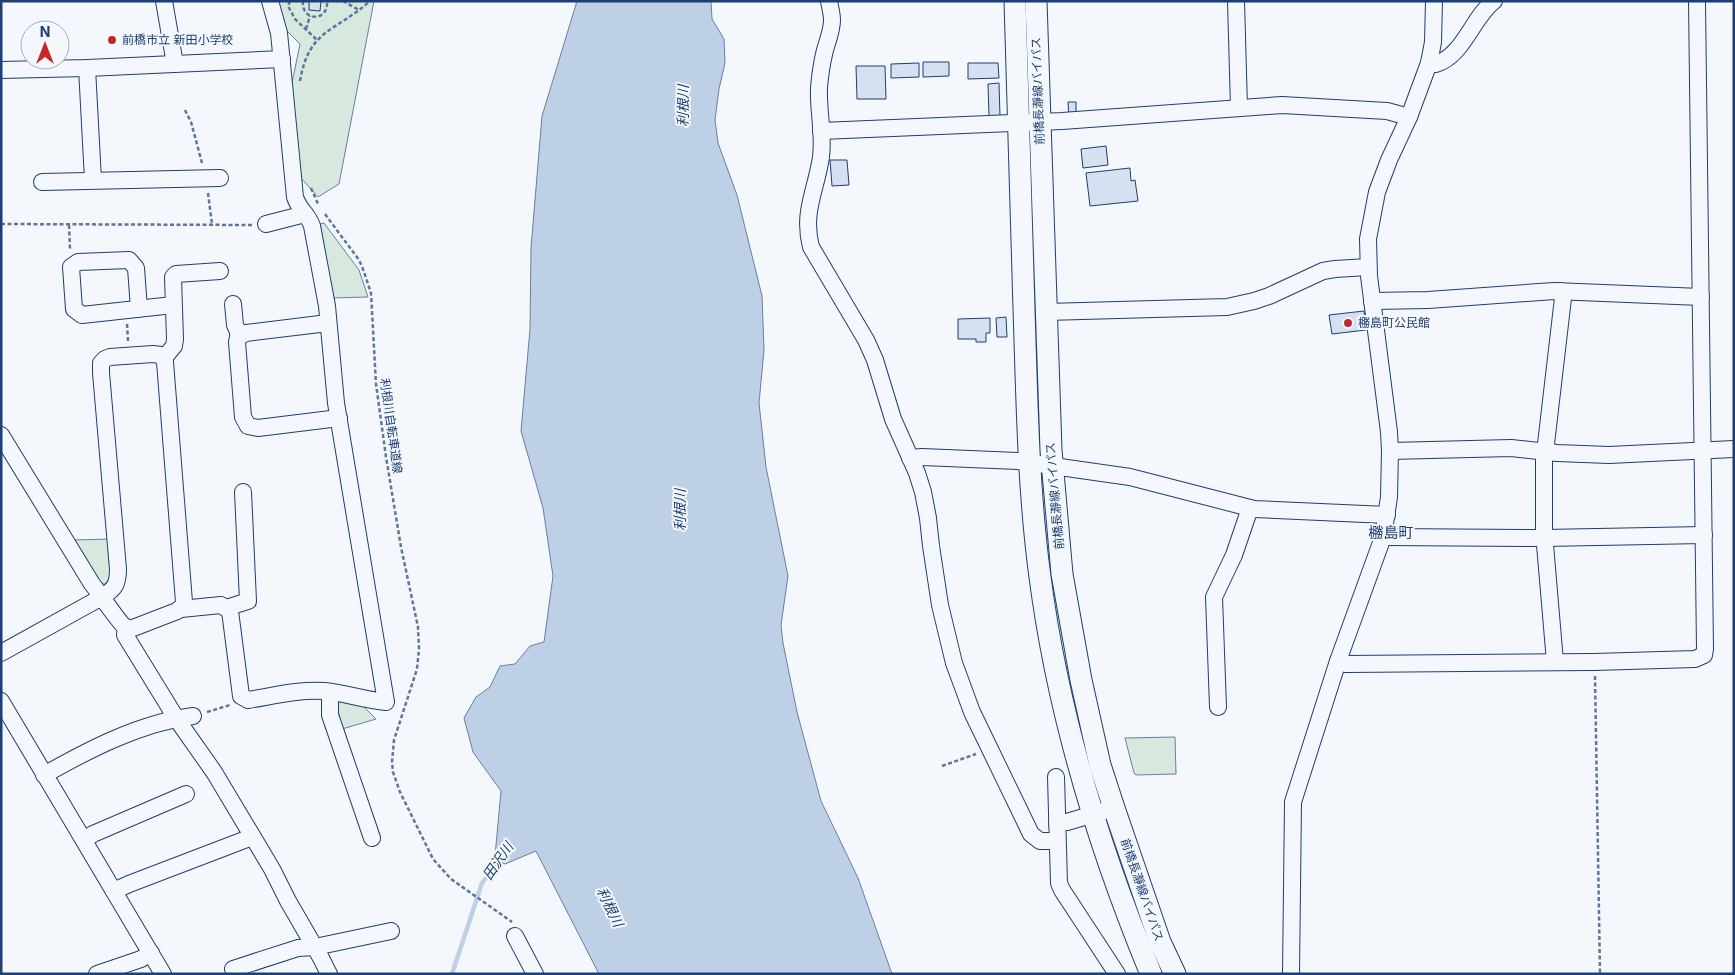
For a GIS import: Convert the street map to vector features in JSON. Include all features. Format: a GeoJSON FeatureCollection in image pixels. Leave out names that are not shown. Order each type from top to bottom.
{"type":"FeatureCollection","features":[{"type":"Feature","properties":{"kind":"main road","name":"前橋長瀞線バイパス"},"geometry":{"type":"LineString","coordinates":[[1015,1],[1029,463],[1047,624],[1080,774],[1124,909],[1151,974]]}},
{"type":"Feature","properties":{"kind":"main road","name":"前橋長瀞線バイパス"},"geometry":{"type":"LineString","coordinates":[[1036,1],[1052,466],[1058,543],[1069,621],[1096,747],[1114,808],[1160,942],[1175,974]]}},
{"type":"Feature","properties":{"kind":"street"},"geometry":{"type":"LineString","coordinates":[[164,1],[175,64]]}},
{"type":"Feature","properties":{"kind":"street"},"geometry":{"type":"LineString","coordinates":[[181,609],[221,605],[230,610],[241,696],[248,700],[302,690],[330,692],[386,702],[339,418],[327,306],[310,219],[297,206],[294,191],[279,33],[270,1]]}},
{"type":"Feature","properties":{"kind":"street"},"geometry":{"type":"LineString","coordinates":[[829,1],[832,21],[821,66],[819,88],[820,158],[807,218],[811,247],[866,340],[875,360],[893,420],[923,492],[940,605],[952,655],[972,712],[1031,834],[1040,841],[1057,841]]}},
{"type":"Feature","properties":{"kind":"street"},"geometry":{"type":"LineString","coordinates":[[1236,1],[1238,108]]}},
{"type":"Feature","properties":{"kind":"street"},"geometry":{"type":"LineString","coordinates":[[1291,974],[1294,802],[1338,661],[1383,537],[1389,497],[1390,451],[1368,267],[1368,239],[1377,192],[1389,160],[1410,117],[1429,62],[1433,42],[1434,1]]}},
{"type":"Feature","properties":{"kind":"street"},"geometry":{"type":"LineString","coordinates":[[1338,661],[1346,664],[1594,662],[1695,659],[1704,655],[1697,1]]}},
{"type":"Feature","properties":{"kind":"street"},"geometry":{"type":"LineString","coordinates":[[1429,62],[1436,64],[1447,58],[1460,45],[1485,5]]}},
{"type":"Feature","properties":{"kind":"street"},"geometry":{"type":"LineString","coordinates":[[1,70],[282,59]]}},
{"type":"Feature","properties":{"kind":"street"},"geometry":{"type":"LineString","coordinates":[[87,68],[93,180]]}},
{"type":"Feature","properties":{"kind":"street"},"geometry":{"type":"LineString","coordinates":[[821,131],[1039,122],[1296,105],[1387,111],[1410,117]]}},
{"type":"Feature","properties":{"kind":"street"},"geometry":{"type":"LineString","coordinates":[[42,182],[213,178]]}},
{"type":"Feature","properties":{"kind":"street"},"geometry":{"type":"LineString","coordinates":[[266,224],[305,214]]}},
{"type":"Feature","properties":{"kind":"street"},"geometry":{"type":"LineString","coordinates":[[133,309],[136,268],[129,260],[78,262],[71,267],[74,309],[82,315],[173,305]]}},
{"type":"Feature","properties":{"kind":"street"},"geometry":{"type":"LineString","coordinates":[[1046,312],[1227,306],[1269,296],[1323,272],[1368,267]]}},
{"type":"Feature","properties":{"kind":"street"},"geometry":{"type":"LineString","coordinates":[[164,358],[174,346],[173,277],[176,274],[220,271]]}},
{"type":"Feature","properties":{"kind":"street"},"geometry":{"type":"LineString","coordinates":[[1372,301],[1428,300],[1561,291],[1701,297]]}},
{"type":"Feature","properties":{"kind":"street"},"geometry":{"type":"LineString","coordinates":[[1555,662],[1544,538],[1545,451],[1563,298],[1561,291]]}},
{"type":"Feature","properties":{"kind":"street"},"geometry":{"type":"LineString","coordinates":[[233,304],[235,325],[240,336]]}},
{"type":"Feature","properties":{"kind":"street"},"geometry":{"type":"LineString","coordinates":[[328,323],[246,333],[240,336],[237,342],[243,417],[248,426],[258,428],[339,418]]}},
{"type":"Feature","properties":{"kind":"street"},"geometry":{"type":"LineString","coordinates":[[1,435],[92,584],[102,597],[122,625],[133,628],[178,612],[184,602],[164,358],[161,355],[153,354],[105,358],[101,363],[118,581],[110,592],[102,597],[1,653]]}},
{"type":"Feature","properties":{"kind":"street"},"geometry":{"type":"LineString","coordinates":[[1390,451],[1492,447],[1609,455],[1734,449]]}},
{"type":"Feature","properties":{"kind":"street"},"geometry":{"type":"LineString","coordinates":[[910,458],[1018,461],[1130,477],[1250,508],[1387,515]]}},
{"type":"Feature","properties":{"kind":"street"},"geometry":{"type":"LineString","coordinates":[[226,608],[248,601],[243,492]]}},
{"type":"Feature","properties":{"kind":"street"},"geometry":{"type":"LineString","coordinates":[[1218,707],[1214,597],[1234,555],[1250,508]]}},
{"type":"Feature","properties":{"kind":"street"},"geometry":{"type":"LineString","coordinates":[[1383,537],[1544,538],[1704,535]]}},
{"type":"Feature","properties":{"kind":"street"},"geometry":{"type":"LineString","coordinates":[[126,627],[126,635],[176,718],[214,772],[272,868],[329,974]]}},
{"type":"Feature","properties":{"kind":"street"},"geometry":{"type":"LineString","coordinates":[[330,692],[330,716],[372,838]]}},
{"type":"Feature","properties":{"kind":"street"},"geometry":{"type":"LineString","coordinates":[[1,701],[163,974]]}},
{"type":"Feature","properties":{"kind":"street"},"geometry":{"type":"LineString","coordinates":[[44,775],[127,734],[176,718],[193,716]]}},
{"type":"Feature","properties":{"kind":"street"},"geometry":{"type":"LineString","coordinates":[[1056,777],[1059,883],[1117,974]]}},
{"type":"Feature","properties":{"kind":"street"},"geometry":{"type":"LineString","coordinates":[[84,840],[93,834],[186,794]]}},
{"type":"Feature","properties":{"kind":"street"},"geometry":{"type":"LineString","coordinates":[[1057,823],[1067,822],[1114,808]]}},
{"type":"Feature","properties":{"kind":"street"},"geometry":{"type":"LineString","coordinates":[[114,892],[129,884],[252,837]]}},
{"type":"Feature","properties":{"kind":"street"},"geometry":{"type":"LineString","coordinates":[[233,969],[298,948],[315,947],[391,931]]}},
{"type":"Feature","properties":{"kind":"street"},"geometry":{"type":"LineString","coordinates":[[515,936],[534,974]]}},
{"type":"Feature","properties":{"kind":"street"},"geometry":{"type":"LineString","coordinates":[[97,974],[140,959],[151,953]]}},
{"type":"Feature","properties":{"kind":"path"},"geometry":{"type":"LineString","coordinates":[[290,1],[288,6],[295,19],[317,40]]}},
{"type":"Feature","properties":{"kind":"path"},"geometry":{"type":"LineString","coordinates":[[303,1],[304,11],[310,16],[315,17],[322,14],[327,7],[327,1]]}},
{"type":"Feature","properties":{"kind":"path"},"geometry":{"type":"LineString","coordinates":[[343,1],[360,11]]}},
{"type":"Feature","properties":{"kind":"path"},"geometry":{"type":"LineString","coordinates":[[299,86],[308,52],[317,40],[332,27],[360,11],[370,1]]}},
{"type":"Feature","properties":{"kind":"path"},"geometry":{"type":"LineString","coordinates":[[306,29],[310,16]]}},
{"type":"Feature","properties":{"kind":"path"},"geometry":{"type":"LineString","coordinates":[[185,110],[213,178],[212,224]]}},
{"type":"Feature","properties":{"kind":"path","name":"利根川自転車道線"},"geometry":{"type":"LineString","coordinates":[[308,182],[321,210],[336,227],[359,260],[364,269],[371,293],[376,384],[386,457],[401,547],[416,612],[419,637],[417,669],[396,730],[392,762],[398,788],[430,854],[444,873],[503,915]]}},
{"type":"Feature","properties":{"kind":"path"},"geometry":{"type":"LineString","coordinates":[[1,224],[266,224]]}},
{"type":"Feature","properties":{"kind":"path"},"geometry":{"type":"LineString","coordinates":[[69,225],[71,267]]}},
{"type":"Feature","properties":{"kind":"path"},"geometry":{"type":"LineString","coordinates":[[129,356],[133,309]]}},
{"type":"Feature","properties":{"kind":"path"},"geometry":{"type":"LineString","coordinates":[[1594,662],[1600,974]]}},
{"type":"Feature","properties":{"kind":"path"},"geometry":{"type":"LineString","coordinates":[[193,716],[248,700]]}},
{"type":"Feature","properties":{"kind":"path"},"geometry":{"type":"LineString","coordinates":[[942,766],[989,749]]}},
{"type":"Feature","properties":{"kind":"shaded area"},"geometry":{"type":"Polygon","coordinates":[[[275,1],[374,1],[339,184],[318,197],[300,177],[291,88],[300,44],[284,28],[275,1]]]}},
{"type":"Feature","properties":{"kind":"shaded area"},"geometry":{"type":"Polygon","coordinates":[[[324,223],[359,270],[368,297],[332,298],[320,224],[324,223]]]}},
{"type":"Feature","properties":{"kind":"shaded area"},"geometry":{"type":"Polygon","coordinates":[[[110,539],[112,563],[110,575],[105,584],[100,584],[72,540],[110,539]]]}},
{"type":"Feature","properties":{"kind":"shaded area"},"geometry":{"type":"Polygon","coordinates":[[[336,701],[363,706],[376,719],[342,729],[336,701]]]}},
{"type":"Feature","properties":{"kind":"shaded area"},"geometry":{"type":"Polygon","coordinates":[[[1175,737],[1176,774],[1136,775],[1134,773],[1125,738],[1175,737]]]}},
{"type":"Feature","properties":{"kind":"water","name":"利根川"},"geometry":{"type":"Polygon","coordinates":[[[577,1],[711,1],[712,19],[724,39],[725,63],[715,120],[718,143],[737,195],[762,296],[764,350],[759,403],[766,467],[788,576],[781,625],[783,643],[797,712],[821,801],[858,878],[892,974],[599,974],[536,851],[505,864],[495,856],[501,791],[473,752],[464,718],[476,697],[490,687],[500,666],[515,664],[530,646],[544,642],[553,576],[543,508],[521,431],[530,329],[531,248],[542,116],[577,1]]]}},
{"type":"Feature","properties":{"kind":"building"},"geometry":{"type":"Polygon","coordinates":[[[309,1],[321,1],[320,11],[309,10],[309,1]]]}},
{"type":"Feature","properties":{"kind":"building"},"geometry":{"type":"Polygon","coordinates":[[[923,62],[949,62],[949,76],[923,77],[923,62]]]}},
{"type":"Feature","properties":{"kind":"building"},"geometry":{"type":"Polygon","coordinates":[[[919,63],[919,77],[891,78],[891,64],[919,63]]]}},
{"type":"Feature","properties":{"kind":"building"},"geometry":{"type":"Polygon","coordinates":[[[968,63],[998,63],[999,78],[968,79],[968,63]]]}},
{"type":"Feature","properties":{"kind":"building"},"geometry":{"type":"Polygon","coordinates":[[[856,66],[885,66],[886,99],[857,99],[856,66]]]}},
{"type":"Feature","properties":{"kind":"building"},"geometry":{"type":"Polygon","coordinates":[[[999,83],[1000,116],[989,116],[988,84],[999,83]]]}},
{"type":"Feature","properties":{"kind":"building"},"geometry":{"type":"Polygon","coordinates":[[[1068,102],[1076,102],[1076,117],[1069,118],[1068,102]]]}},
{"type":"Feature","properties":{"kind":"building"},"geometry":{"type":"Polygon","coordinates":[[[1106,146],[1108,165],[1083,168],[1081,149],[1106,146]]]}},
{"type":"Feature","properties":{"kind":"building"},"geometry":{"type":"Polygon","coordinates":[[[830,160],[847,160],[849,185],[832,186],[830,160]]]}},
{"type":"Feature","properties":{"kind":"building"},"geometry":{"type":"Polygon","coordinates":[[[1130,168],[1131,181],[1135,180],[1138,201],[1090,206],[1086,173],[1130,168]]]}},
{"type":"Feature","properties":{"kind":"building","name":"橳島町公民館"},"geometry":{"type":"Polygon","coordinates":[[[1364,311],[1366,330],[1332,334],[1329,315],[1364,311]]]}},
{"type":"Feature","properties":{"kind":"building"},"geometry":{"type":"Polygon","coordinates":[[[1006,317],[1007,337],[997,337],[996,318],[1006,317]]]}},
{"type":"Feature","properties":{"kind":"building"},"geometry":{"type":"Polygon","coordinates":[[[990,318],[990,333],[986,333],[986,342],[976,342],[976,339],[958,339],[958,319],[990,318]]]}},
{"type":"Feature","properties":{"kind":"waterway","name":"田沢川"},"geometry":{"type":"LineString","coordinates":[[452,974],[482,883],[502,857]]}},
{"type":"Feature","properties":{"kind":"place","name":"前橋市立 新田小学校"},"geometry":{"type":"Point","coordinates":[112,40]}},
{"type":"Feature","properties":{"kind":"place","name":"橳島町公民館"},"geometry":{"type":"Point","coordinates":[1348,323]}},
{"type":"Feature","properties":{"kind":"district","name":"橳島町"},"geometry":{"type":"Point","coordinates":[1391,533]}}]}
